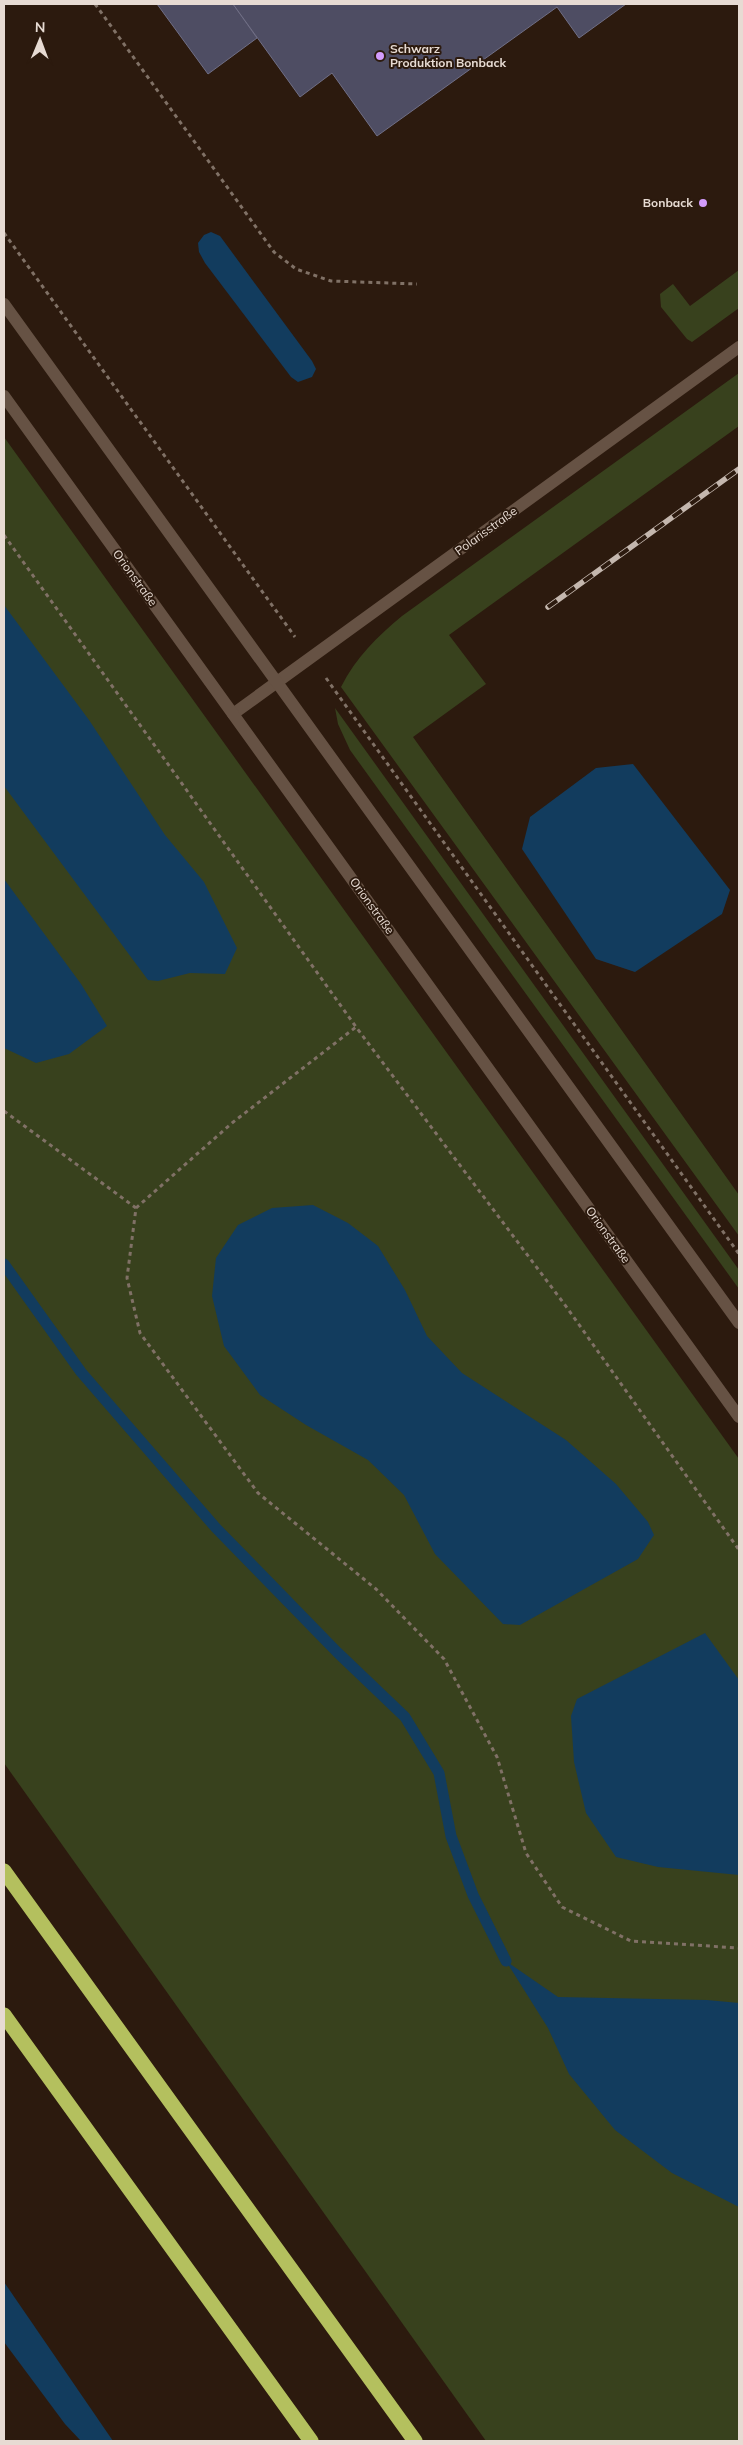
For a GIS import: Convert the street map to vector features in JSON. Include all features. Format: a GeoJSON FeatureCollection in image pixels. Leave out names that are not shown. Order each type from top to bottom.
{"type":"FeatureCollection","features":[{"type":"Feature","properties":{"kind":"highway"},"geometry":{"type":"LineString","coordinates":[[4,1871],[415,2441]]}},
{"type":"Feature","properties":{"kind":"highway"},"geometry":{"type":"LineString","coordinates":[[4,2015],[312,2441]]}},
{"type":"Feature","properties":{"kind":"street"},"geometry":{"type":"LineString","coordinates":[[4,304],[739,1323]]}},
{"type":"Feature","properties":{"kind":"street","name":"Polarisstraße"},"geometry":{"type":"LineString","coordinates":[[233,714],[739,347]]}},
{"type":"Feature","properties":{"kind":"street","name":"Orionstraße"},"geometry":{"type":"LineString","coordinates":[[4,396],[739,1417]]}},
{"type":"Feature","properties":{"kind":"path"},"geometry":{"type":"LineString","coordinates":[[95,4],[274,252],[296,269],[331,281],[417,284]]}},
{"type":"Feature","properties":{"kind":"path"},"geometry":{"type":"LineString","coordinates":[[4,233],[264,595],[312,658],[739,1254]]}},
{"type":"Feature","properties":{"kind":"path"},"geometry":{"type":"LineString","coordinates":[[4,535],[356,1027],[564,1305],[739,1550]]}},
{"type":"Feature","properties":{"kind":"path"},"geometry":{"type":"LineString","coordinates":[[356,1027],[232,1123],[136,1208],[127,1278],[140,1333],[258,1493],[376,1588],[444,1659],[497,1757],[526,1853],[562,1907],[631,1941],[739,1948]]}},
{"type":"Feature","properties":{"kind":"path"},"geometry":{"type":"LineString","coordinates":[[4,1111],[136,1208]]}},
{"type":"Feature","properties":{"kind":"green space"},"geometry":{"type":"Polygon","coordinates":[[[739,270],[739,308],[692,342],[687,339],[661,307],[660,294],[673,284],[690,306],[739,270]]]}},
{"type":"Feature","properties":{"kind":"green space"},"geometry":{"type":"Polygon","coordinates":[[[739,373],[739,426],[449,635],[486,684],[413,737],[739,1195],[739,1236],[341,687],[353,666],[368,648],[402,616],[739,373]]]}},
{"type":"Feature","properties":{"kind":"green space"},"geometry":{"type":"Polygon","coordinates":[[[4,437],[739,1459],[739,2441],[486,2441],[4,1763],[4,437]]]}},
{"type":"Feature","properties":{"kind":"green space"},"geometry":{"type":"Polygon","coordinates":[[[335,708],[739,1270],[739,1289],[350,750],[338,724],[335,708]]]}},
{"type":"Feature","properties":{"kind":"water"},"geometry":{"type":"Polygon","coordinates":[[[211,232],[220,236],[312,361],[316,369],[312,377],[298,382],[291,377],[205,263],[199,252],[198,243],[204,235],[211,232]]]}},
{"type":"Feature","properties":{"kind":"water"},"geometry":{"type":"Polygon","coordinates":[[[4,605],[89,720],[165,835],[204,882],[237,948],[225,974],[190,973],[158,981],[148,980],[4,786],[4,605]]]}},
{"type":"Feature","properties":{"kind":"water"},"geometry":{"type":"Polygon","coordinates":[[[633,764],[730,890],[722,914],[635,972],[596,959],[522,849],[530,817],[596,768],[633,764]]]}},
{"type":"Feature","properties":{"kind":"water"},"geometry":{"type":"Polygon","coordinates":[[[4,879],[81,984],[107,1026],[69,1054],[36,1063],[4,1048],[4,879]]]}},
{"type":"Feature","properties":{"kind":"water"},"geometry":{"type":"Polygon","coordinates":[[[313,1205],[348,1223],[378,1246],[405,1290],[427,1336],[462,1373],[566,1440],[616,1484],[648,1522],[654,1535],[638,1559],[520,1625],[503,1624],[435,1554],[404,1495],[368,1460],[306,1425],[260,1395],[224,1346],[212,1296],[216,1258],[238,1225],[272,1208],[313,1205]]]}},
{"type":"Feature","properties":{"kind":"water"},"geometry":{"type":"Polygon","coordinates":[[[705,1633],[739,1680],[739,1875],[658,1867],[616,1857],[586,1813],[574,1762],[571,1716],[577,1699],[705,1633]]]}},
{"type":"Feature","properties":{"kind":"water"},"geometry":{"type":"Polygon","coordinates":[[[506,1961],[558,1997],[707,2000],[739,2003],[739,2207],[672,2173],[615,2130],[569,2074],[548,2028],[506,1961]]]}},
{"type":"Feature","properties":{"kind":"water"},"geometry":{"type":"Polygon","coordinates":[[[4,2282],[113,2441],[81,2441],[65,2424],[4,2342],[4,2282]]]}},
{"type":"Feature","properties":{"kind":"building"},"geometry":{"type":"Polygon","coordinates":[[[157,4],[233,4],[257,38],[208,74],[157,4]]]}},
{"type":"Feature","properties":{"kind":"building","name":"Schwarz Produktion Bonback"},"geometry":{"type":"Polygon","coordinates":[[[233,4],[626,4],[579,38],[557,7],[377,136],[332,73],[300,97],[233,4]]]}},
{"type":"Feature","properties":{"kind":"waterway"},"geometry":{"type":"LineString","coordinates":[[4,1264],[81,1372],[216,1528],[337,1652],[405,1717],[439,1773],[451,1836],[473,1895],[506,1961]]}},
{"type":"Feature","properties":{"kind":"railway"},"geometry":{"type":"LineString","coordinates":[[548,607],[739,469]]}},
{"type":"Feature","properties":{"kind":"place","name":"Schwarz Produktion Bonback"},"geometry":{"type":"Point","coordinates":[380,56]}},
{"type":"Feature","properties":{"kind":"place","name":"Bonback"},"geometry":{"type":"Point","coordinates":[703,203]}}]}
